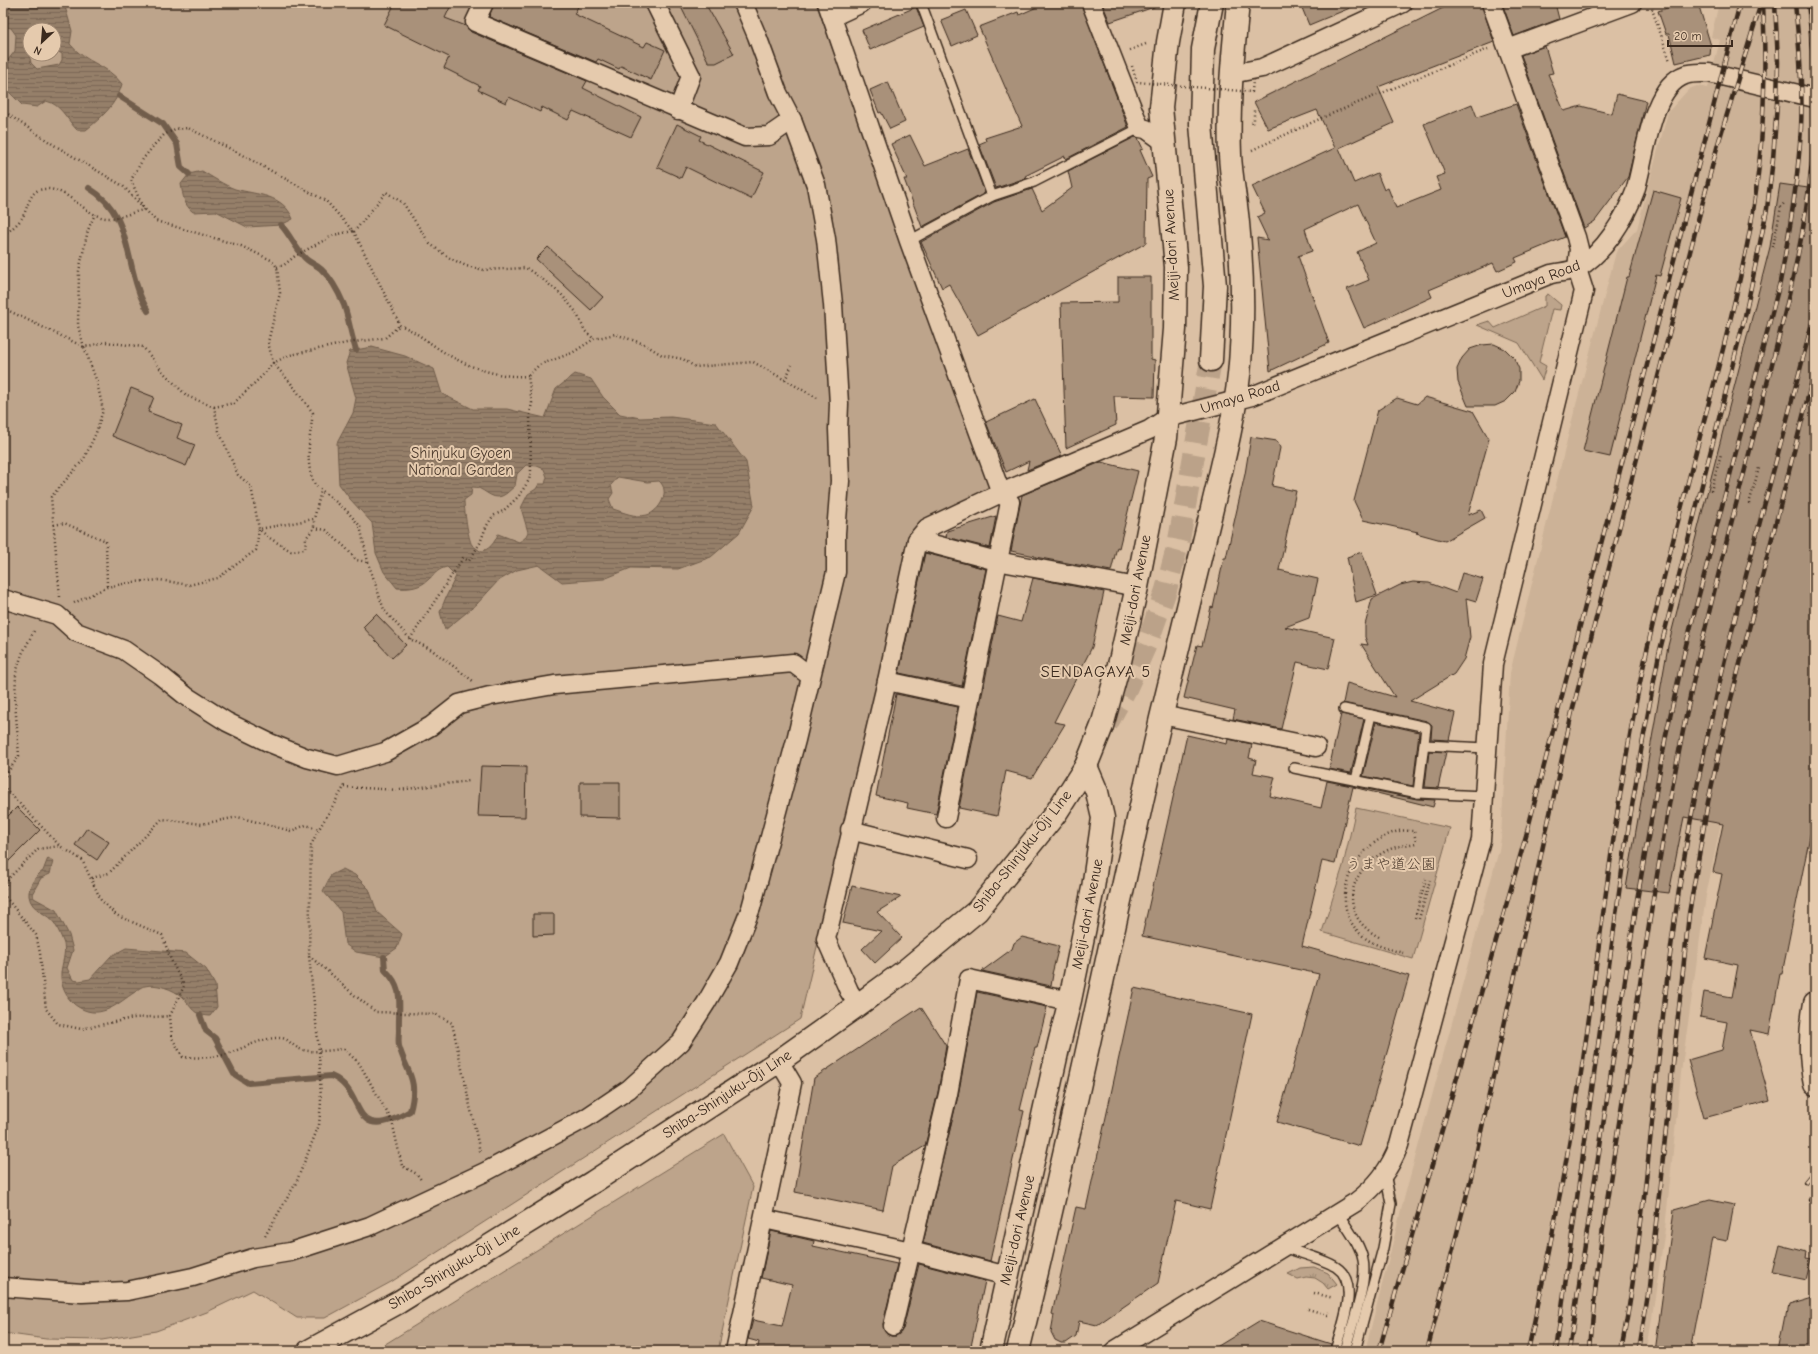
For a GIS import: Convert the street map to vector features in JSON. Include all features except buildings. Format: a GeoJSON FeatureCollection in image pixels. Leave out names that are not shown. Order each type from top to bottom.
{"type":"FeatureCollection","features":[{"type":"Feature","properties":{"kind":"main road","name":"Meiji-dori Avenue"},"geometry":{"type":"LineString","coordinates":[[991,1351],[1006,1276],[1070,1000],[1093,888],[1103,818],[1097,792],[1086,766],[1102,726],[1120,661],[1137,587],[1166,438],[1175,329],[1176,267],[1161,107],[1168,42],[1175,3]]}},
{"type":"Feature","properties":{"kind":"main road"},"geometry":{"type":"LineString","coordinates":[[1211,360],[1215,286],[1201,124],[1203,49],[1212,3]]}},
{"type":"Feature","properties":{"kind":"main road","name":"Meiji-dori Avenue"},"geometry":{"type":"LineString","coordinates":[[1020,1350],[1101,981],[1235,402],[1239,375],[1243,290],[1238,221],[1230,159],[1229,121],[1231,74],[1238,3]]}},
{"type":"Feature","properties":{"kind":"main road","name":"Shiba-Shinjuku-Ōji Line"},"geometry":{"type":"LineString","coordinates":[[309,1351],[399,1302],[580,1190],[779,1061],[858,1006],[906,970],[977,910],[1056,812],[1086,766]]}},
{"type":"Feature","properties":{"kind":"main road"},"geometry":{"type":"LineString","coordinates":[[1814,1016],[1810,1049],[1815,1084]]}},
{"type":"Feature","properties":{"kind":"street"},"geometry":{"type":"LineString","coordinates":[[484,3],[475,22],[678,110],[745,137],[769,136],[792,120]]}},
{"type":"Feature","properties":{"kind":"street"},"geometry":{"type":"LineString","coordinates":[[655,3],[691,76],[678,110]]}},
{"type":"Feature","properties":{"kind":"street"},"geometry":{"type":"LineString","coordinates":[[3,1287],[82,1293],[126,1291],[193,1277],[253,1258],[290,1252],[370,1226],[485,1172],[586,1118],[622,1093],[681,1042],[706,1003],[729,962],[750,908],[796,740],[810,676],[836,572],[836,533],[840,481],[838,430],[839,404],[833,304],[826,239],[816,185],[792,120],[778,93],[743,3]]}},
{"type":"Feature","properties":{"kind":"street"},"geometry":{"type":"LineString","coordinates":[[862,3],[830,10],[909,241],[1001,493],[1010,502],[946,818]]}},
{"type":"Feature","properties":{"kind":"street"},"geometry":{"type":"LineString","coordinates":[[1091,3],[1140,128],[1146,129],[1164,142]]}},
{"type":"Feature","properties":{"kind":"street"},"geometry":{"type":"LineString","coordinates":[[1231,74],[1262,68],[1403,3]]}},
{"type":"Feature","properties":{"kind":"street"},"geometry":{"type":"LineString","coordinates":[[1114,1351],[1338,1213],[1367,1193],[1385,1173],[1399,1145],[1483,830],[1493,664],[1584,291],[1577,269],[1579,249],[1576,237],[1491,3]]}},
{"type":"Feature","properties":{"kind":"street"},"geometry":{"type":"LineString","coordinates":[[1506,45],[1607,7],[1632,3]]}},
{"type":"Feature","properties":{"kind":"street","name":"Umaya Road"},"geometry":{"type":"LineString","coordinates":[[1167,418],[1235,402],[1252,396],[1551,274],[1577,269],[1600,249],[1625,214],[1635,189],[1656,108],[1663,95],[1677,80],[1684,75],[1695,72],[1709,73],[1815,98]]}},
{"type":"Feature","properties":{"kind":"street"},"geometry":{"type":"LineString","coordinates":[[858,1006],[849,991],[826,939],[850,830],[887,680],[917,540],[927,528],[1001,493],[1149,430],[1167,418]]}},
{"type":"Feature","properties":{"kind":"street"},"geometry":{"type":"LineString","coordinates":[[917,540],[997,561],[1137,587]]}},
{"type":"Feature","properties":{"kind":"street"},"geometry":{"type":"LineString","coordinates":[[3,599],[57,615],[76,632],[124,650],[160,675],[186,696],[227,722],[270,743],[307,758],[338,766],[385,752],[431,726],[459,704],[490,696],[554,685],[793,663],[810,676]]}},
{"type":"Feature","properties":{"kind":"street"},"geometry":{"type":"LineString","coordinates":[[887,680],[970,699]]}},
{"type":"Feature","properties":{"kind":"street"},"geometry":{"type":"LineString","coordinates":[[1162,715],[1316,748]]}},
{"type":"Feature","properties":{"kind":"street"},"geometry":{"type":"LineString","coordinates":[[850,830],[968,859]]}},
{"type":"Feature","properties":{"kind":"street"},"geometry":{"type":"LineString","coordinates":[[893,1326],[948,1094],[970,979],[1070,1000]]}},
{"type":"Feature","properties":{"kind":"street"},"geometry":{"type":"LineString","coordinates":[[735,1351],[792,1083],[779,1061]]}},
{"type":"Feature","properties":{"kind":"street"},"geometry":{"type":"LineString","coordinates":[[764,1219],[911,1251],[1006,1276]]}},
{"type":"Feature","properties":{"kind":"lane"},"geometry":{"type":"LineString","coordinates":[[921,3],[992,196]]}},
{"type":"Feature","properties":{"kind":"lane"},"geometry":{"type":"LineString","coordinates":[[909,241],[992,196],[1034,182],[1140,128]]}},
{"type":"Feature","properties":{"kind":"lane"},"geometry":{"type":"LineString","coordinates":[[1344,709],[1426,727],[1418,793]]}},
{"type":"Feature","properties":{"kind":"lane"},"geometry":{"type":"LineString","coordinates":[[1356,780],[1371,715]]}},
{"type":"Feature","properties":{"kind":"lane"},"geometry":{"type":"LineString","coordinates":[[1424,745],[1487,748]]}},
{"type":"Feature","properties":{"kind":"lane"},"geometry":{"type":"LineString","coordinates":[[1294,768],[1418,793],[1484,796]]}},
{"type":"Feature","properties":{"kind":"lane"},"geometry":{"type":"LineString","coordinates":[[1355,1351],[1383,1248],[1391,1204],[1385,1173]]}},
{"type":"Feature","properties":{"kind":"lane"},"geometry":{"type":"LineString","coordinates":[[1338,1213],[1360,1252],[1364,1268],[1360,1294],[1345,1351]]}},
{"type":"Feature","properties":{"kind":"lane"},"geometry":{"type":"LineString","coordinates":[[1283,1247],[1335,1266],[1346,1277],[1349,1293],[1335,1351]]}},
{"type":"Feature","properties":{"kind":"path"},"geometry":{"type":"LineString","coordinates":[[1650,3],[1677,80]]}},
{"type":"Feature","properties":{"kind":"path"},"geometry":{"type":"LineString","coordinates":[[1126,51],[1151,42]]}},
{"type":"Feature","properties":{"kind":"path"},"geometry":{"type":"LineString","coordinates":[[1251,150],[1324,117],[1506,45]]}},
{"type":"Feature","properties":{"kind":"path"},"geometry":{"type":"LineString","coordinates":[[1130,61],[1137,82],[1252,92],[1253,79]]}},
{"type":"Feature","properties":{"kind":"path"},"geometry":{"type":"LineString","coordinates":[[3,108],[9,115],[54,145],[123,186],[156,221],[241,246],[271,260],[277,267],[280,293],[268,342],[273,363],[290,382],[313,413],[309,452],[312,479],[321,491],[346,510],[360,526],[368,562],[384,610],[410,639],[432,650],[463,672],[490,696]]}},
{"type":"Feature","properties":{"kind":"path"},"geometry":{"type":"LineString","coordinates":[[3,119],[9,115]]}},
{"type":"Feature","properties":{"kind":"path"},"geometry":{"type":"LineString","coordinates":[[144,210],[130,180],[143,159],[164,135],[175,129],[188,128],[200,132],[326,201],[354,232],[400,325],[444,352],[478,369],[515,377],[528,376],[539,365],[572,353],[594,339],[615,334],[644,344],[662,355],[683,359],[695,368],[753,362],[819,399],[839,404]]}},
{"type":"Feature","properties":{"kind":"path"},"geometry":{"type":"LineString","coordinates":[[3,234],[22,219],[33,195],[38,190],[50,190],[61,193],[77,201],[84,208],[104,218],[117,218],[144,210]]}},
{"type":"Feature","properties":{"kind":"path"},"geometry":{"type":"LineString","coordinates":[[277,267],[284,265],[295,256],[334,235],[354,232],[386,192],[403,203],[430,244],[448,257],[466,266],[484,270],[526,268],[541,278],[561,294],[576,312],[585,331],[594,339]]}},
{"type":"Feature","properties":{"kind":"path"},"geometry":{"type":"LineString","coordinates":[[1773,247],[1781,207],[1785,202],[1786,206]]}},
{"type":"Feature","properties":{"kind":"path"},"geometry":{"type":"LineString","coordinates":[[57,615],[61,593],[51,497],[84,459],[96,433],[103,410],[98,382],[84,347],[78,326],[80,271],[88,230],[95,214]]}},
{"type":"Feature","properties":{"kind":"path"},"geometry":{"type":"LineString","coordinates":[[3,308],[84,347],[106,342],[143,347],[163,372],[187,396],[214,407],[234,403],[264,374],[273,363],[290,355],[347,343],[385,338],[400,325]]}},
{"type":"Feature","properties":{"kind":"path"},"geometry":{"type":"LineString","coordinates":[[785,380],[792,365]]}},
{"type":"Feature","properties":{"kind":"path"},"geometry":{"type":"LineString","coordinates":[[410,639],[463,558],[469,561],[480,543],[493,516],[503,511],[519,496],[529,480],[531,472],[530,413],[532,403],[528,376]]}},
{"type":"Feature","properties":{"kind":"path"},"geometry":{"type":"LineString","coordinates":[[3,779],[19,756],[15,701],[16,673],[22,654],[35,629],[75,602],[107,587],[133,582],[160,580],[189,585],[218,578],[256,550],[259,529],[251,486],[238,475],[219,431],[214,407]]}},
{"type":"Feature","properties":{"kind":"path"},"geometry":{"type":"LineString","coordinates":[[1711,491],[1721,454]]}},
{"type":"Feature","properties":{"kind":"path"},"geometry":{"type":"LineString","coordinates":[[1750,504],[1760,468]]}},
{"type":"Feature","properties":{"kind":"path"},"geometry":{"type":"LineString","coordinates":[[259,529],[268,537],[292,551],[305,549],[306,538],[314,528],[314,519],[321,491]]}},
{"type":"Feature","properties":{"kind":"path"},"geometry":{"type":"LineString","coordinates":[[259,529],[314,519]]}},
{"type":"Feature","properties":{"kind":"path"},"geometry":{"type":"LineString","coordinates":[[54,525],[64,523],[106,541],[107,587]]}},
{"type":"Feature","properties":{"kind":"path"},"geometry":{"type":"LineString","coordinates":[[314,528],[326,530],[346,548],[356,560],[368,562]]}},
{"type":"Feature","properties":{"kind":"path"},"geometry":{"type":"LineString","coordinates":[[253,1258],[296,1183],[319,1125],[319,1051],[309,956],[311,845],[344,788],[338,766]]}},
{"type":"Feature","properties":{"kind":"path"},"geometry":{"type":"LineString","coordinates":[[344,788],[399,790],[468,781]]}},
{"type":"Feature","properties":{"kind":"path"},"geometry":{"type":"LineString","coordinates":[[3,786],[60,846],[82,860],[92,878],[101,900],[116,915],[162,935],[171,960],[184,986],[170,1016],[172,1038],[183,1057],[202,1058],[224,1054],[275,1038],[286,1038],[298,1049],[319,1051],[344,1049],[359,1063],[392,1121],[402,1166],[417,1174],[434,1195]]}},
{"type":"Feature","properties":{"kind":"path"},"geometry":{"type":"LineString","coordinates":[[92,878],[109,873],[162,819],[202,824],[238,817],[291,831],[306,825],[319,829]]}},
{"type":"Feature","properties":{"kind":"path"},"geometry":{"type":"LineString","coordinates":[[1379,937],[1366,928],[1355,914],[1352,898],[1354,883],[1363,868],[1377,857],[1395,847],[1416,843],[1414,831],[1399,831],[1376,842],[1367,849],[1354,865],[1346,884],[1344,894],[1346,913],[1350,922],[1363,936],[1378,945],[1403,953]]}},
{"type":"Feature","properties":{"kind":"path"},"geometry":{"type":"LineString","coordinates":[[60,846],[38,849],[9,878],[3,893],[36,935],[40,954],[46,1008],[58,1024],[81,1029],[133,1018],[170,1016]]}},
{"type":"Feature","properties":{"kind":"path"},"geometry":{"type":"LineString","coordinates":[[1415,918],[1426,879]]}},
{"type":"Feature","properties":{"kind":"path"},"geometry":{"type":"LineString","coordinates":[[1419,919],[1430,880]]}},
{"type":"Feature","properties":{"kind":"path"},"geometry":{"type":"LineString","coordinates":[[309,956],[376,1012],[435,1014],[452,1023],[470,1111],[485,1172]]}},
{"type":"Feature","properties":{"kind":"path"},"geometry":{"type":"LineString","coordinates":[[1314,1293],[1333,1297],[1331,1303]]}},
{"type":"Feature","properties":{"kind":"path"},"geometry":{"type":"LineString","coordinates":[[1308,1309],[1328,1315],[1329,1309]]}},
{"type":"Feature","properties":{"kind":"shaded area"},"geometry":{"type":"Polygon","coordinates":[[[3,3],[64,3],[72,31],[70,44],[76,51],[103,67],[116,77],[122,84],[116,98],[103,115],[86,130],[77,130],[56,105],[46,101],[37,107],[22,105],[5,88],[4,65],[15,51],[16,35],[11,28],[3,26],[3,3]]]}},
{"type":"Feature","properties":{"kind":"shaded area"},"geometry":{"type":"Polygon","coordinates":[[[1719,3],[1815,3],[1815,445],[1736,749],[1706,896],[1681,1073],[1665,1229],[1647,1351],[1365,1351],[1405,1195],[1499,850],[1501,838],[1510,673],[1571,424],[1616,252],[1637,229],[1668,112],[1689,89],[1697,86],[1708,88],[1720,40],[1711,37],[1719,3]]]}},
{"type":"Feature","properties":{"kind":"shaded area"},"geometry":{"type":"Polygon","coordinates":[[[202,171],[235,189],[276,200],[289,211],[293,219],[281,225],[247,227],[216,211],[193,212],[183,196],[181,184],[189,174],[202,171]]]}},
{"type":"Feature","properties":{"kind":"shaded area"},"geometry":{"type":"Polygon","coordinates":[[[372,347],[405,356],[434,369],[442,394],[473,409],[507,409],[545,418],[556,389],[575,374],[591,379],[603,397],[620,414],[640,418],[671,417],[716,423],[746,462],[754,506],[739,533],[711,557],[678,569],[631,568],[604,579],[562,582],[539,565],[517,570],[498,581],[477,604],[445,630],[440,612],[456,576],[447,567],[439,570],[426,582],[418,586],[410,588],[397,588],[384,572],[376,553],[372,523],[350,499],[339,484],[337,443],[353,413],[356,398],[346,363],[350,351],[372,347]],[[526,465],[517,474],[515,486],[504,495],[494,497],[476,487],[472,487],[471,495],[464,500],[469,537],[472,545],[480,551],[483,551],[491,546],[498,534],[519,542],[525,538],[528,532],[521,508],[528,494],[536,489],[539,484],[545,484],[547,477],[544,469],[537,466],[526,465]],[[618,477],[611,485],[613,493],[609,499],[613,509],[629,514],[643,516],[652,513],[660,505],[664,495],[664,490],[659,481],[647,482],[618,477]]]}},
{"type":"Feature","properties":{"kind":"shaded area"},"geometry":{"type":"Polygon","coordinates":[[[48,858],[53,861],[50,874],[41,878],[32,894],[34,898],[56,910],[69,935],[73,950],[67,968],[73,980],[79,981],[90,979],[111,956],[126,948],[186,953],[206,969],[215,985],[217,1007],[210,1016],[200,1014],[193,1010],[179,994],[174,991],[154,985],[140,988],[116,1005],[103,1011],[88,1011],[80,1008],[72,1002],[63,989],[61,978],[65,951],[62,939],[52,920],[36,909],[30,901],[29,896],[31,885],[35,878],[43,871],[48,858]]]}},
{"type":"Feature","properties":{"kind":"shaded area"},"geometry":{"type":"Polygon","coordinates":[[[343,869],[355,875],[369,889],[377,912],[402,934],[397,948],[384,957],[356,952],[345,944],[341,912],[323,891],[331,875],[343,869]]]}},
{"type":"Feature","properties":{"kind":"green space","name":"Shinjuku Gyoen National Garden"},"geometry":{"type":"Polygon","coordinates":[[[3,3],[816,3],[990,486],[914,534],[800,1019],[391,1282],[325,1318],[297,1318],[253,1290],[207,1312],[156,1331],[102,1340],[46,1339],[3,1333],[3,3]]]}},
{"type":"Feature","properties":{"kind":"green space"},"geometry":{"type":"Polygon","coordinates":[[[1548,294],[1561,305],[1560,310],[1552,309],[1539,362],[1546,366],[1542,380],[1519,343],[1477,325],[1489,321],[1495,328],[1545,306],[1545,296],[1548,294]]]}},
{"type":"Feature","properties":{"kind":"green space","name":"うまや道公園"},"geometry":{"type":"Polygon","coordinates":[[[1356,808],[1450,828],[1413,959],[1322,932],[1343,866],[1356,808]]]}},
{"type":"Feature","properties":{"kind":"green space"},"geometry":{"type":"Polygon","coordinates":[[[724,1134],[753,1187],[718,1351],[374,1351],[724,1134]]]}},
{"type":"Feature","properties":{"kind":"green space"},"geometry":{"type":"Polygon","coordinates":[[[1314,1267],[1328,1273],[1337,1284],[1328,1289],[1323,1283],[1315,1278],[1306,1277],[1298,1279],[1288,1274],[1300,1268],[1314,1267]]]}},
{"type":"Feature","properties":{"kind":"waterway"},"geometry":{"type":"LineString","coordinates":[[119,96],[163,124],[177,144],[181,167],[189,174]]}},
{"type":"Feature","properties":{"kind":"waterway"},"geometry":{"type":"LineString","coordinates":[[89,188],[102,197],[118,220],[127,246],[139,292],[148,311]]}},
{"type":"Feature","properties":{"kind":"waterway"},"geometry":{"type":"LineString","coordinates":[[281,225],[304,257],[321,269],[334,286],[344,305],[356,350]]}},
{"type":"Feature","properties":{"kind":"waterway"},"geometry":{"type":"LineString","coordinates":[[200,1015],[206,1031],[215,1038],[234,1074],[248,1083],[331,1076],[342,1083],[367,1120],[376,1123],[390,1120],[410,1111],[413,1083],[399,1046],[398,991],[391,977],[385,970],[384,957]]}},
{"type":"Feature","properties":{"kind":"tunnel"},"geometry":{"type":"LineString","coordinates":[[1107,724],[1127,687],[1149,638],[1166,590],[1179,540],[1211,360]]}},
{"type":"Feature","properties":{"kind":"railway"},"geometry":{"type":"LineString","coordinates":[[1379,1351],[1527,832],[1740,3]]}},
{"type":"Feature","properties":{"kind":"railway"},"geometry":{"type":"LineString","coordinates":[[1427,1351],[1471,1178],[1572,712],[1718,144],[1761,3]]}},
{"type":"Feature","properties":{"kind":"railway"},"geometry":{"type":"LineString","coordinates":[[1528,1351],[1558,1206],[1571,1133],[1590,1014],[1615,830],[1629,738],[1638,692],[1670,554],[1729,324],[1750,230],[1758,174],[1763,117],[1763,3]]}},
{"type":"Feature","properties":{"kind":"railway"},"geometry":{"type":"LineString","coordinates":[[1556,1351],[1625,849],[1642,745],[1659,654],[1745,316],[1767,209],[1773,159],[1777,104],[1778,62],[1775,3]]}},
{"type":"Feature","properties":{"kind":"railway"},"geometry":{"type":"LineString","coordinates":[[1569,1351],[1637,900],[1666,735],[1686,645],[1780,282],[1787,244],[1796,186],[1801,128],[1801,81],[1795,3]]}},
{"type":"Feature","properties":{"kind":"railway"},"geometry":{"type":"LineString","coordinates":[[1590,1351],[1596,1282],[1605,1214],[1650,917],[1688,704],[1708,615],[1791,289],[1806,212],[1812,161],[1814,121],[1812,42],[1808,3]]}},
{"type":"Feature","properties":{"kind":"railway"},"geometry":{"type":"LineString","coordinates":[[1621,1351],[1640,1230],[1666,986],[1683,865],[1695,795],[1743,587],[1815,311]]}},
{"type":"Feature","properties":{"kind":"railway"},"geometry":{"type":"LineString","coordinates":[[1639,1351],[1649,1288],[1689,914],[1708,802],[1730,703],[1815,369]]}},
{"type":"Feature","properties":{"kind":"railway"},"geometry":{"type":"LineString","coordinates":[[1805,1182],[1815,1170]]}},
{"type":"Feature","properties":{"kind":"railway"},"geometry":{"type":"LineString","coordinates":[[1810,1200],[1815,1194]]}},
{"type":"Feature","properties":{"kind":"district","name":"SENDAGAYA 5"},"geometry":{"type":"Point","coordinates":[1096,671]}}]}
